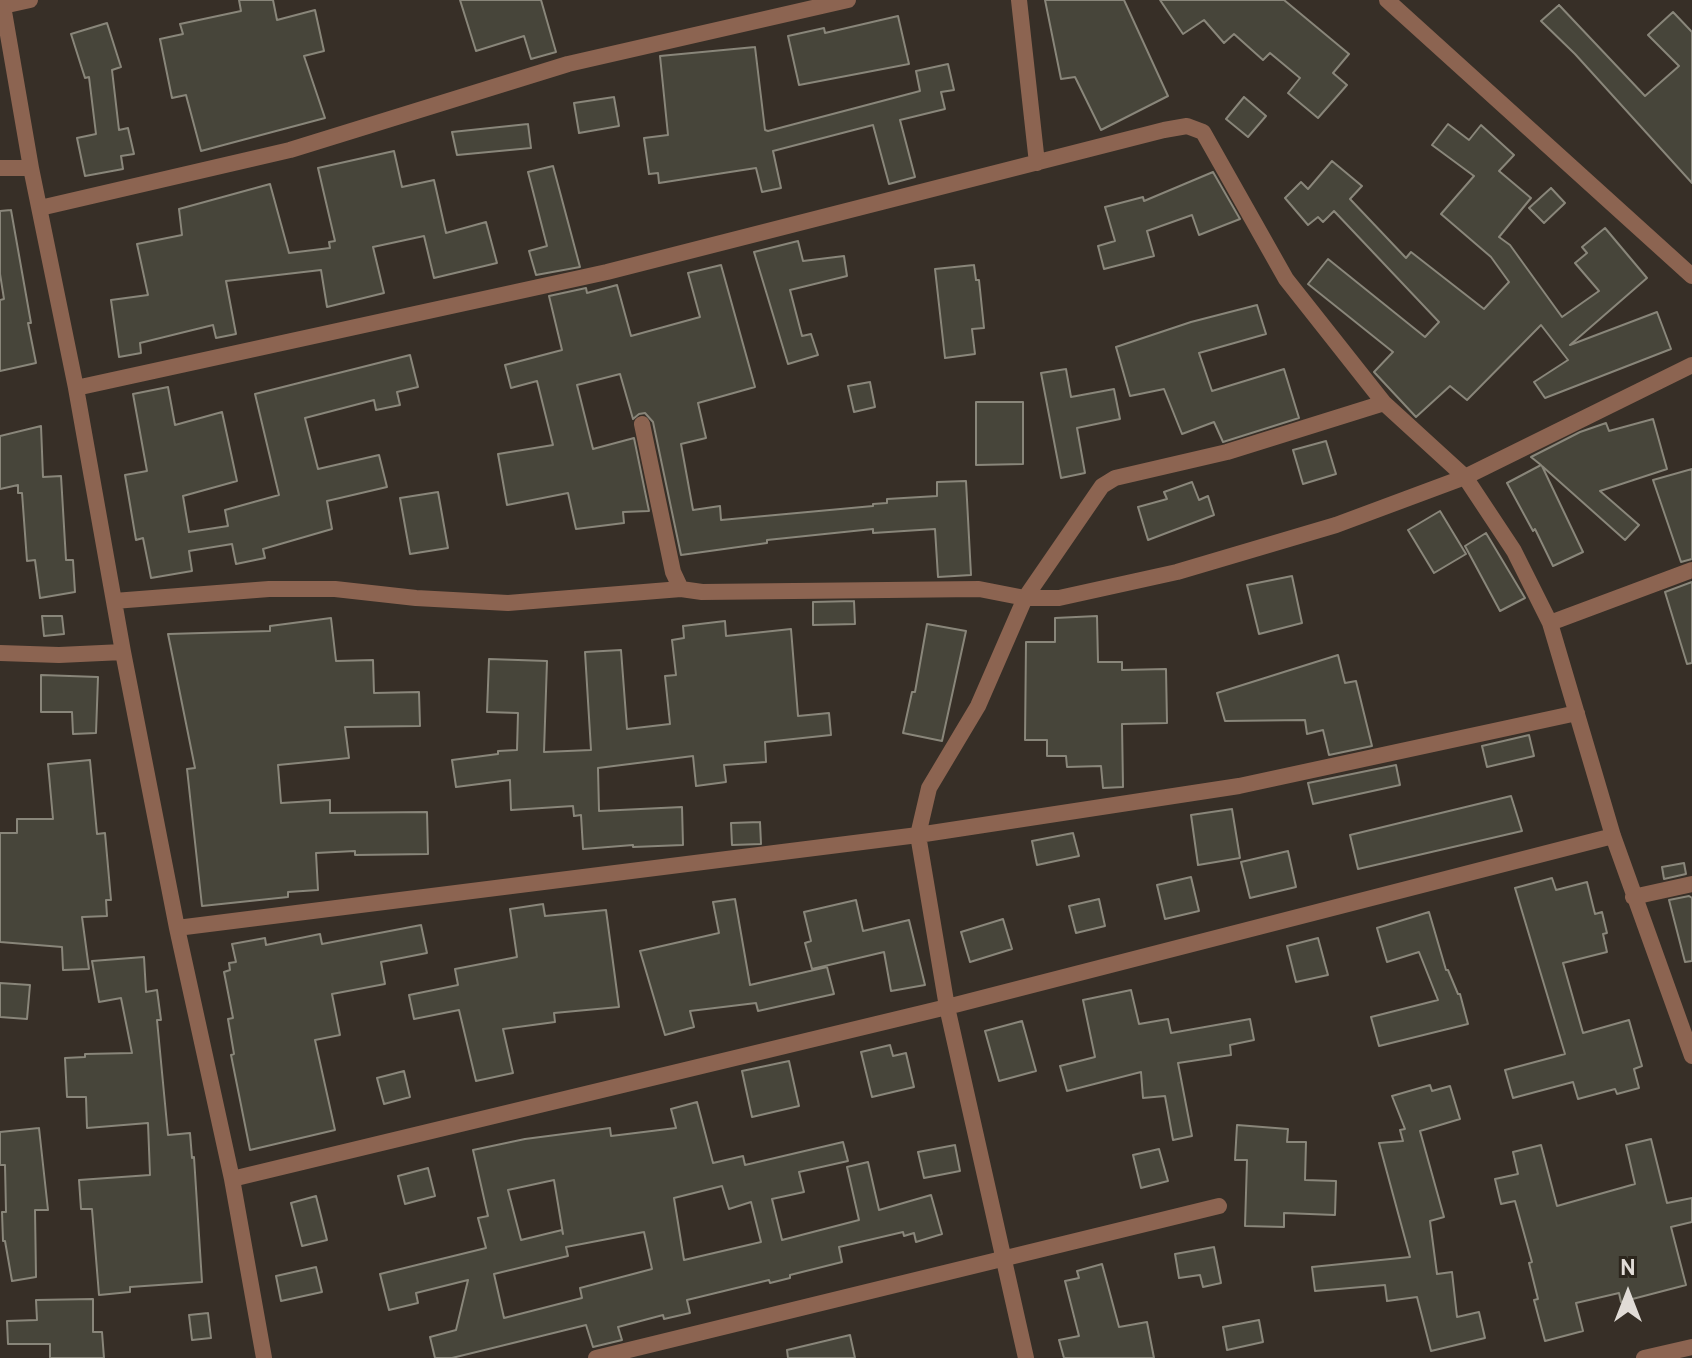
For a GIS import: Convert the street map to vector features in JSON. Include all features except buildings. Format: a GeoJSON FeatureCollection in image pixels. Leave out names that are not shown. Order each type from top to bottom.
{"type":"FeatureCollection","features":[{"type":"Feature","properties":{"kind":"street"},"geometry":{"type":"LineString","coordinates":[[30,0],[3,3],[31,168],[76,388],[177,928],[232,1179],[264,1358]]}},
{"type":"Feature","properties":{"kind":"street"},"geometry":{"type":"LineString","coordinates":[[40,208],[290,150],[568,64],[848,0]]}},
{"type":"Feature","properties":{"kind":"street"},"geometry":{"type":"LineString","coordinates":[[1019,0],[1037,163]]}},
{"type":"Feature","properties":{"kind":"street"},"geometry":{"type":"LineString","coordinates":[[1387,0],[1692,276]]}},
{"type":"Feature","properties":{"kind":"street"},"geometry":{"type":"LineString","coordinates":[[76,388],[607,272],[1164,130],[1187,126],[1203,132],[1286,279],[1384,403],[1465,477],[1514,551],[1550,623],[1633,897],[1692,1056]]}},
{"type":"Feature","properties":{"kind":"street"},"geometry":{"type":"LineString","coordinates":[[0,168],[31,168]]}},
{"type":"Feature","properties":{"kind":"street"},"geometry":{"type":"LineString","coordinates":[[114,601],[282,589],[335,589],[416,598],[508,603],[681,589],[717,592],[979,589],[1025,598],[1059,598],[1177,572],[1336,525],[1465,477],[1692,365]]}},
{"type":"Feature","properties":{"kind":"street"},"geometry":{"type":"LineString","coordinates":[[1026,1358],[947,1007],[918,835],[929,788],[978,706],[1025,598],[1102,486],[1115,478],[1227,452],[1384,403]]}},
{"type":"Feature","properties":{"kind":"street"},"geometry":{"type":"LineString","coordinates":[[642,424],[673,572],[681,589]]}},
{"type":"Feature","properties":{"kind":"street"},"geometry":{"type":"LineString","coordinates":[[1550,623],[1692,570]]}},
{"type":"Feature","properties":{"kind":"street"},"geometry":{"type":"LineString","coordinates":[[0,653],[59,655],[123,652]]}},
{"type":"Feature","properties":{"kind":"street"},"geometry":{"type":"LineString","coordinates":[[177,928],[918,835],[1239,786],[1577,713]]}},
{"type":"Feature","properties":{"kind":"street"},"geometry":{"type":"LineString","coordinates":[[232,1179],[947,1007],[1613,836]]}},
{"type":"Feature","properties":{"kind":"street"},"geometry":{"type":"LineString","coordinates":[[1633,897],[1692,884]]}},
{"type":"Feature","properties":{"kind":"street"},"geometry":{"type":"LineString","coordinates":[[596,1358],[1219,1206]]}},
{"type":"Feature","properties":{"kind":"street"},"geometry":{"type":"LineString","coordinates":[[1644,1358],[1692,1347]]}}]}
